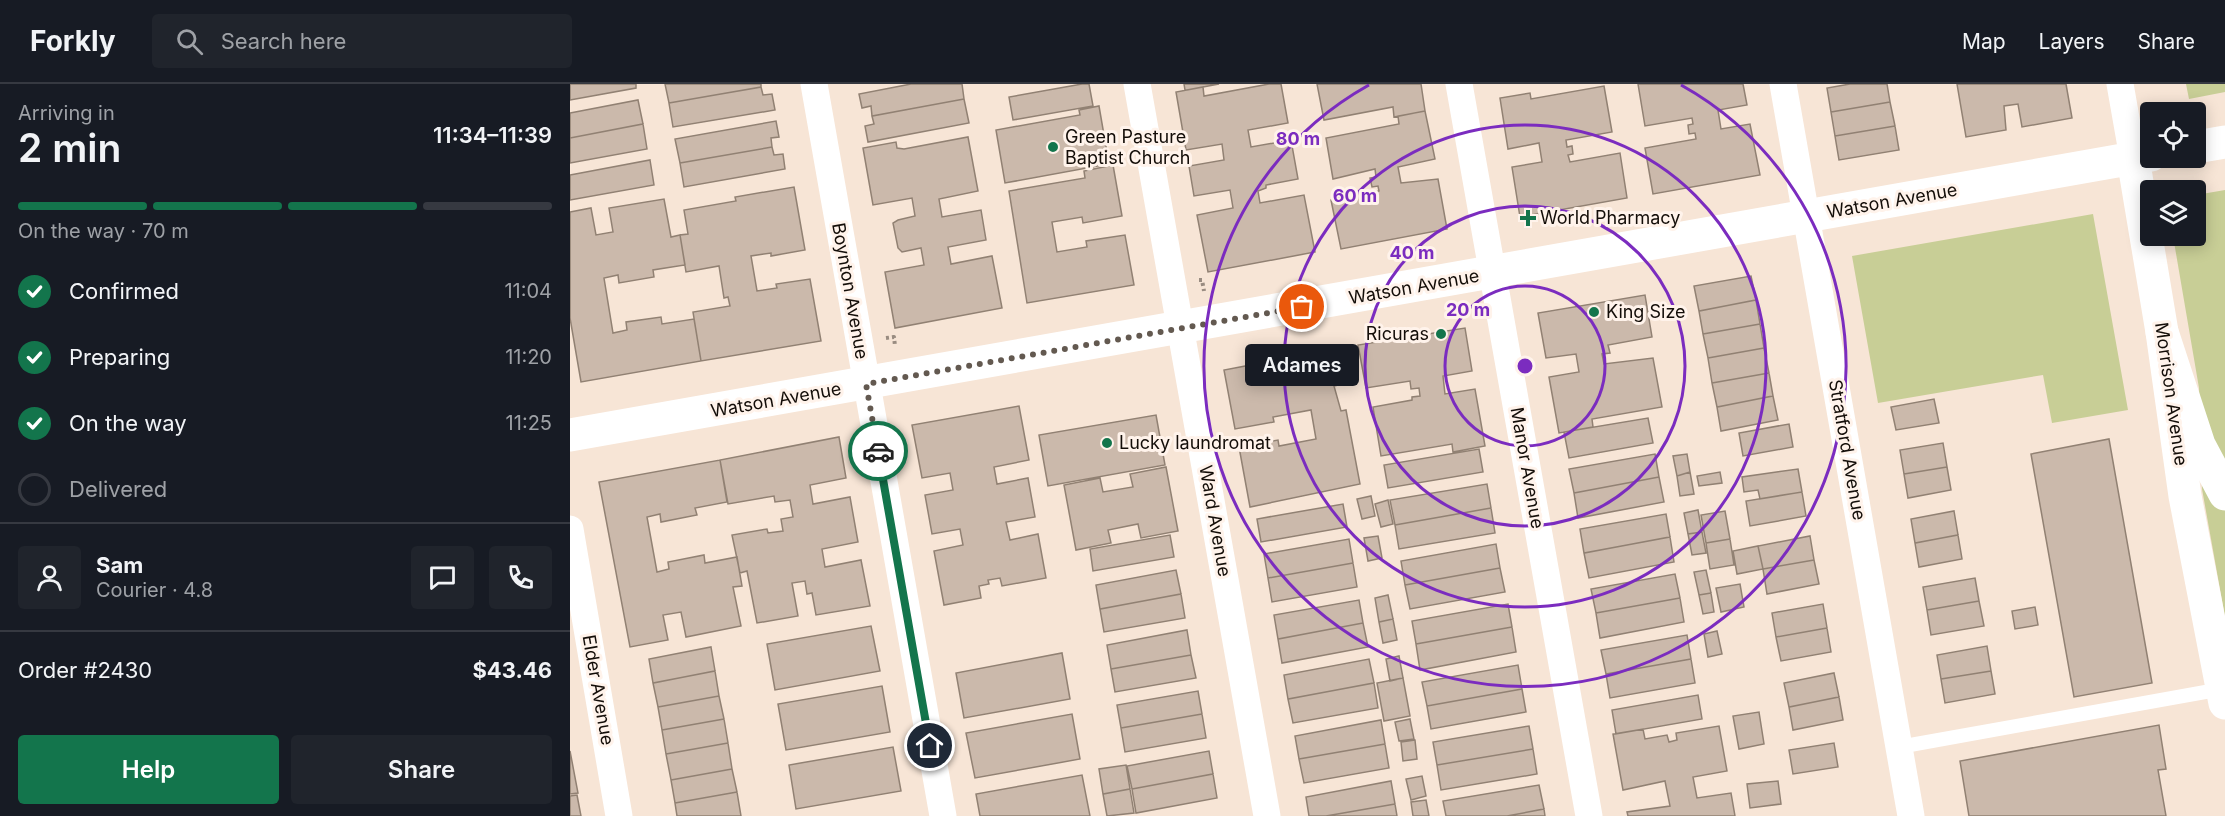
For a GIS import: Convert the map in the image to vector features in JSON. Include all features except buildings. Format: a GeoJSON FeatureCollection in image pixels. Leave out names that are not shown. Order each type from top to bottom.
{"type":"FeatureCollection","features":[{"type":"Feature","properties":{"kind":"main road"},"geometry":{"type":"LineString","coordinates":[[2206,145],[2225,142]]}},
{"type":"Feature","properties":{"kind":"main road","name":"Watson Avenue"},"geometry":{"type":"LineString","coordinates":[[570,435],[2140,156]]}},
{"type":"Feature","properties":{"kind":"main road","name":"Morrison Avenue"},"geometry":{"type":"LineString","coordinates":[[2143,168],[2162,332],[2189,518],[2224,696]]}},
{"type":"Feature","properties":{"kind":"main road"},"geometry":{"type":"LineString","coordinates":[[2162,332],[2199,445],[2225,494]]}},
{"type":"Feature","properties":{"kind":"street","name":"Boynton Avenue"},"geometry":{"type":"LineString","coordinates":[[814,84],[938,815]]}},
{"type":"Feature","properties":{"kind":"street","name":"Ward Avenue"},"geometry":{"type":"LineString","coordinates":[[1137,84],[1267,816]]}},
{"type":"Feature","properties":{"kind":"street","name":"Manor Avenue"},"geometry":{"type":"LineString","coordinates":[[1459,84],[1590,816]]}},
{"type":"Feature","properties":{"kind":"street","name":"Stratford Avenue"},"geometry":{"type":"LineString","coordinates":[[1783,84],[1911,816]]}},
{"type":"Feature","properties":{"kind":"street","name":"Morrison Avenue"},"geometry":{"type":"LineString","coordinates":[[2120,84],[2140,149]]}},
{"type":"Feature","properties":{"kind":"street","name":"Elder Avenue"},"geometry":{"type":"LineString","coordinates":[[570,530],[619,816]]}},
{"type":"Feature","properties":{"kind":"lane"},"geometry":{"type":"LineString","coordinates":[[1899,747],[2224,696]]}},
{"type":"Feature","properties":{"kind":"path"},"geometry":{"type":"LineString","coordinates":[[894,337],[895,346]]}},
{"type":"Feature","properties":{"kind":"green space"},"geometry":{"type":"Polygon","coordinates":[[[2186,84],[2225,84],[2225,92],[2189,99],[2186,84]]]}},
{"type":"Feature","properties":{"kind":"green space"},"geometry":{"type":"Polygon","coordinates":[[[2225,190],[2225,617],[2202,489],[2199,388],[2175,246],[2206,246],[2206,193],[2225,190]]]}},
{"type":"Feature","properties":{"kind":"green space"},"geometry":{"type":"Polygon","coordinates":[[[2093,214],[2128,410],[2052,423],[2043,375],[1878,403],[1852,256],[2093,214]]]}},
{"type":"Feature","properties":{"kind":"way so far"},"geometry":{"type":"LineString","coordinates":[[878,451],[866,384],[1302,307]]}},
{"type":"Feature","properties":{"kind":"place","name":"Green Pasture Baptist Church"},"geometry":{"type":"Point","coordinates":[1053,147]}},
{"type":"Feature","properties":{"kind":"place","name":"World Pharmacy"},"geometry":{"type":"Point","coordinates":[1528,218]}},
{"type":"Feature","properties":{"kind":"place","name":"Adames"},"geometry":{"type":"Point","coordinates":[1302,307]}},
{"type":"Feature","properties":{"kind":"place","name":"King Size"},"geometry":{"type":"Point","coordinates":[1594,312]}},
{"type":"Feature","properties":{"kind":"place","name":"Ricuras"},"geometry":{"type":"Point","coordinates":[1441,334]}},
{"type":"Feature","properties":{"kind":"place","name":"Lucky laundromat"},"geometry":{"type":"Point","coordinates":[1107,443]}},
{"type":"Feature","properties":{"kind":"route"},"geometry":{"type":"LineString","coordinates":[[878,451],[930,746]]}}]}
